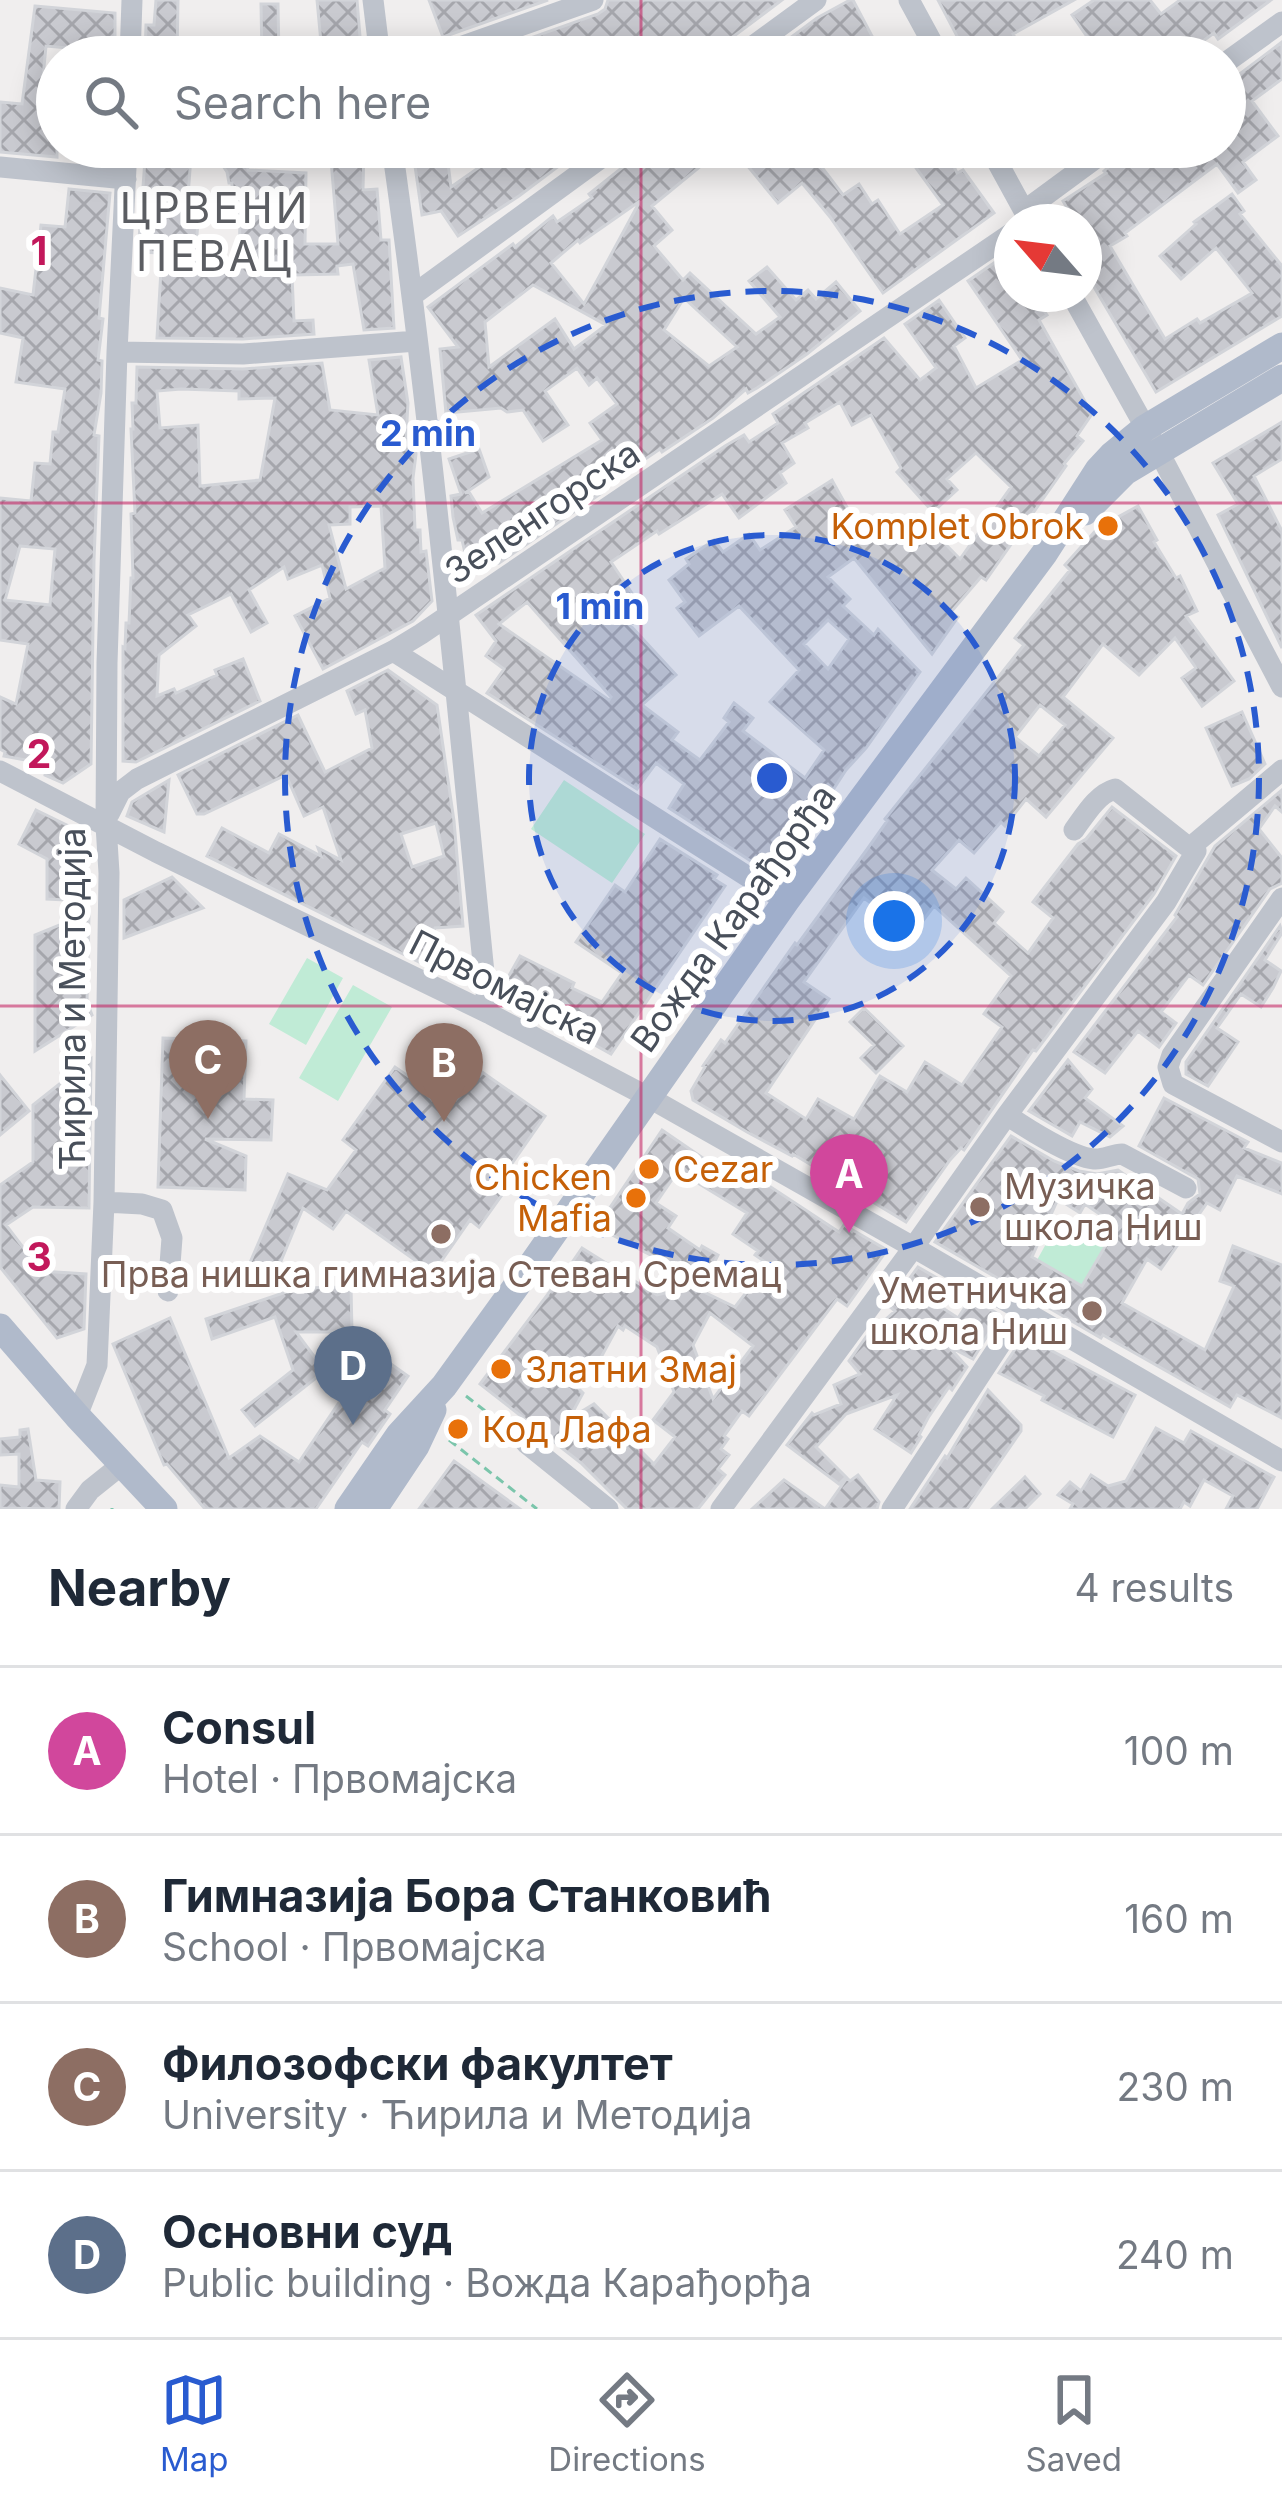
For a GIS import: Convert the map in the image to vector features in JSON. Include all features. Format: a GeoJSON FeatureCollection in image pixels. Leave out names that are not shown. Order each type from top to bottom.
{"type":"FeatureCollection","features":[{"type":"Feature","properties":{"kind":"main road"},"geometry":{"type":"LineString","coordinates":[[1152,440],[1282,346]]}},
{"type":"Feature","properties":{"kind":"main road"},"geometry":{"type":"LineString","coordinates":[[1152,440],[1282,378]]}},
{"type":"Feature","properties":{"kind":"main road","name":"Вожда Карађорђа"},"geometry":{"type":"LineString","coordinates":[[374,1509],[648,1097],[786,901],[1044,554],[1152,440]]}},
{"type":"Feature","properties":{"kind":"main road"},"geometry":{"type":"LineString","coordinates":[[0,1327],[76,1417],[164,1509]]}},
{"type":"Feature","properties":{"kind":"main road","name":"Вожда Карађорђа"},"geometry":{"type":"LineString","coordinates":[[348,1509],[399,1435],[454,1390]]}},
{"type":"Feature","properties":{"kind":"main road"},"geometry":{"type":"LineString","coordinates":[[96,1438],[139,1509]]}},
{"type":"Feature","properties":{"kind":"street"},"geometry":{"type":"LineString","coordinates":[[131,36],[132,0]]}},
{"type":"Feature","properties":{"kind":"street"},"geometry":{"type":"LineString","coordinates":[[373,0],[377,36]]}},
{"type":"Feature","properties":{"kind":"street"},"geometry":{"type":"LineString","coordinates":[[491,36],[593,0]]}},
{"type":"Feature","properties":{"kind":"street"},"geometry":{"type":"LineString","coordinates":[[767,36],[816,0]]}},
{"type":"Feature","properties":{"kind":"street"},"geometry":{"type":"LineString","coordinates":[[909,0],[929,36]]}},
{"type":"Feature","properties":{"kind":"street"},"geometry":{"type":"LineString","coordinates":[[1246,48],[1282,22]]}},
{"type":"Feature","properties":{"kind":"street"},"geometry":{"type":"LineString","coordinates":[[0,167],[126,179]]}},
{"type":"Feature","properties":{"kind":"street","name":"Ћирила и Методија"},"geometry":{"type":"LineString","coordinates":[[76,1417],[97,1365],[104,1202],[107,663],[127,168]]}},
{"type":"Feature","properties":{"kind":"street"},"geometry":{"type":"LineString","coordinates":[[395,168],[450,614],[488,1013]]}},
{"type":"Feature","properties":{"kind":"street"},"geometry":{"type":"LineString","coordinates":[[413,295],[587,168]]}},
{"type":"Feature","properties":{"kind":"street"},"geometry":{"type":"LineString","coordinates":[[1000,168],[1020,204]]}},
{"type":"Feature","properties":{"kind":"street"},"geometry":{"type":"LineString","coordinates":[[1045,204],[1087,168]]}},
{"type":"Feature","properties":{"kind":"street","name":"Зеленгорска"},"geometry":{"type":"LineString","coordinates":[[106,825],[116,798],[128,784],[393,651],[994,245]]}},
{"type":"Feature","properties":{"kind":"street"},"geometry":{"type":"LineString","coordinates":[[1081,312],[1282,687]]}},
{"type":"Feature","properties":{"kind":"street"},"geometry":{"type":"LineString","coordinates":[[117,352],[243,354],[417,341]]}},
{"type":"Feature","properties":{"kind":"street"},"geometry":{"type":"LineString","coordinates":[[393,651],[786,901]]}},
{"type":"Feature","properties":{"kind":"street"},"geometry":{"type":"LineString","coordinates":[[1074,830],[1097,799],[1115,789],[1187,846],[1193,845],[1282,770]]}},
{"type":"Feature","properties":{"kind":"street","name":"Првомајска"},"geometry":{"type":"LineString","coordinates":[[0,771],[648,1097],[1282,1460]]}},
{"type":"Feature","properties":{"kind":"street"},"geometry":{"type":"LineString","coordinates":[[722,1509],[1006,1114],[1166,902],[1192,862],[1193,845]]}},
{"type":"Feature","properties":{"kind":"street"},"geometry":{"type":"LineString","coordinates":[[1282,898],[1168,1066],[1173,1084],[1282,1142]]}},
{"type":"Feature","properties":{"kind":"street"},"geometry":{"type":"LineString","coordinates":[[1006,1114],[1077,1154],[1094,1160],[1122,1154],[1186,1188]]}},
{"type":"Feature","properties":{"kind":"street"},"geometry":{"type":"LineString","coordinates":[[104,1202],[162,1210],[172,1238],[168,1291]]}},
{"type":"Feature","properties":{"kind":"street"},"geometry":{"type":"LineString","coordinates":[[892,1509],[1022,1311]]}},
{"type":"Feature","properties":{"kind":"street"},"geometry":{"type":"LineString","coordinates":[[526,1443],[608,1509]]}},
{"type":"Feature","properties":{"kind":"street"},"geometry":{"type":"LineString","coordinates":[[76,1509],[115,1470]]}},
{"type":"Feature","properties":{"kind":"path"},"geometry":{"type":"LineString","coordinates":[[454,1390],[526,1443]]}},
{"type":"Feature","properties":{"kind":"path"},"geometry":{"type":"LineString","coordinates":[[442,1436],[537,1509]]}},
{"type":"Feature","properties":{"kind":"green space"},"geometry":{"type":"Polygon","coordinates":[[[564,780],[645,834],[612,883],[531,829],[564,780]]]}},
{"type":"Feature","properties":{"kind":"green space"},"geometry":{"type":"Polygon","coordinates":[[[307,958],[343,978],[306,1045],[269,1024],[307,958]]]}},
{"type":"Feature","properties":{"kind":"green space"},"geometry":{"type":"Polygon","coordinates":[[[353,985],[392,1007],[338,1101],[299,1078],[353,985]]]}},
{"type":"Feature","properties":{"kind":"green space"},"geometry":{"type":"Polygon","coordinates":[[[1060,1219],[1106,1245],[1082,1286],[1037,1260],[1060,1219]]]}},
{"type":"Feature","properties":{"kind":"building"},"geometry":{"type":"Polygon","coordinates":[[[156,0],[178,0],[177,36],[146,36],[146,25],[154,25],[156,0]]]}},
{"type":"Feature","properties":{"kind":"building"},"geometry":{"type":"Polygon","coordinates":[[[317,0],[357,0],[360,36],[320,36],[317,0]]]}},
{"type":"Feature","properties":{"kind":"building"},"geometry":{"type":"Polygon","coordinates":[[[429,0],[548,0],[446,36],[429,0]]]}},
{"type":"Feature","properties":{"kind":"building"},"geometry":{"type":"Polygon","coordinates":[[[608,0],[782,0],[734,36],[536,36],[605,9],[608,0]]]}},
{"type":"Feature","properties":{"kind":"building"},"geometry":{"type":"Polygon","coordinates":[[[853,0],[872,36],[793,36],[853,0]]]}},
{"type":"Feature","properties":{"kind":"building"},"geometry":{"type":"Polygon","coordinates":[[[938,0],[1074,0],[1014,36],[957,36],[938,0]]]}},
{"type":"Feature","properties":{"kind":"building"},"geometry":{"type":"Polygon","coordinates":[[[1094,0],[1150,0],[1161,14],[1180,0],[1271,0],[1222,36],[1086,36],[1072,15],[1094,0]]]}},
{"type":"Feature","properties":{"kind":"building"},"geometry":{"type":"Polygon","coordinates":[[[261,4],[278,4],[279,36],[262,36],[261,4]]]}},
{"type":"Feature","properties":{"kind":"building"},"geometry":{"type":"Polygon","coordinates":[[[35,6],[115,13],[115,36],[36,36],[36,155],[0,152],[0,102],[22,104],[35,6]]]}},
{"type":"Feature","properties":{"kind":"building"},"geometry":{"type":"Polygon","coordinates":[[[1282,42],[1282,79],[1252,101],[1278,136],[1246,160],[1246,69],[1282,42]]]}},
{"type":"Feature","properties":{"kind":"building"},"geometry":{"type":"Polygon","coordinates":[[[1246,166],[1256,180],[1238,193],[1220,168],[1246,166]]]}},
{"type":"Feature","properties":{"kind":"building"},"geometry":{"type":"Polygon","coordinates":[[[144,168],[190,168],[187,210],[199,211],[194,270],[239,273],[240,213],[232,213],[232,183],[224,168],[306,173],[305,244],[338,244],[332,168],[364,168],[363,190],[377,189],[381,240],[389,240],[394,328],[364,330],[353,264],[337,266],[338,274],[292,275],[294,321],[313,320],[314,334],[157,338],[162,253],[138,252],[144,168]]]}},
{"type":"Feature","properties":{"kind":"building"},"geometry":{"type":"Polygon","coordinates":[[[415,168],[449,168],[451,187],[478,168],[556,168],[458,236],[441,211],[422,215],[415,168]]]}},
{"type":"Feature","properties":{"kind":"building"},"geometry":{"type":"Polygon","coordinates":[[[622,168],[698,168],[652,206],[672,230],[654,246],[683,280],[690,273],[756,334],[780,317],[749,281],[767,267],[796,300],[808,290],[816,299],[836,282],[860,311],[807,354],[757,388],[748,393],[746,389],[713,418],[660,449],[499,563],[469,570],[453,517],[451,496],[461,494],[449,459],[479,449],[489,477],[465,493],[469,492],[482,513],[602,440],[590,423],[617,404],[597,378],[589,385],[577,368],[545,391],[568,425],[543,441],[523,410],[446,413],[440,349],[458,347],[428,307],[553,216],[557,222],[592,198],[589,194],[622,168]],[[640,201],[551,263],[584,304],[640,201]],[[533,285],[485,322],[489,367],[555,319],[574,349],[606,325],[533,285]],[[684,298],[664,330],[709,366],[737,347],[684,298]]]}},
{"type":"Feature","properties":{"kind":"building"},"geometry":{"type":"Polygon","coordinates":[[[749,168],[823,168],[843,195],[859,184],[872,204],[878,200],[900,234],[943,205],[916,168],[963,170],[994,213],[883,293],[802,183],[778,203],[749,168]]]}},
{"type":"Feature","properties":{"kind":"building"},"geometry":{"type":"Polygon","coordinates":[[[1107,168],[1212,168],[1110,246],[1165,339],[1252,293],[1216,248],[1181,279],[1160,256],[1232,194],[1244,211],[1240,214],[1282,266],[1282,316],[1156,392],[1102,300],[1102,204],[1063,201],[1107,168]]]}},
{"type":"Feature","properties":{"kind":"building"},"geometry":{"type":"Polygon","coordinates":[[[69,189],[110,193],[99,318],[103,319],[98,360],[102,361],[101,393],[94,435],[99,436],[91,764],[63,783],[45,775],[47,764],[4,756],[0,749],[0,697],[16,704],[28,644],[0,640],[0,498],[31,501],[35,463],[50,464],[65,389],[16,382],[23,338],[0,333],[0,288],[33,295],[41,225],[65,227],[69,189]],[[20,546],[5,600],[50,605],[55,549],[20,546]]]}},
{"type":"Feature","properties":{"kind":"building"},"geometry":{"type":"Polygon","coordinates":[[[994,263],[994,312],[1047,315],[1039,320],[1092,414],[1077,436],[1083,441],[986,580],[981,577],[951,612],[958,617],[932,654],[854,558],[828,577],[850,599],[843,606],[874,635],[878,629],[920,672],[809,827],[803,823],[771,874],[669,808],[684,784],[656,763],[637,789],[487,693],[504,669],[486,656],[496,641],[476,615],[725,446],[744,435],[749,442],[778,423],[773,414],[884,338],[920,380],[936,368],[905,324],[939,300],[965,338],[954,346],[976,388],[1022,360],[968,281],[994,263]],[[840,402],[782,443],[794,463],[780,473],[786,483],[739,518],[722,494],[611,562],[646,614],[630,625],[676,675],[642,705],[678,732],[672,740],[700,760],[729,722],[724,718],[734,703],[753,718],[743,731],[805,778],[824,750],[770,702],[799,670],[739,606],[699,636],[677,608],[685,602],[669,580],[689,564],[686,559],[714,540],[723,552],[749,534],[760,550],[796,527],[785,510],[832,480],[864,538],[877,527],[889,542],[917,515],[960,559],[1011,487],[976,453],[947,479],[957,490],[933,512],[897,472],[901,468],[871,415],[852,425],[840,402]],[[527,602],[499,624],[609,700],[611,697],[527,602]],[[828,620],[804,644],[828,669],[849,639],[828,620]]]}},
{"type":"Feature","properties":{"kind":"building"},"geometry":{"type":"Polygon","coordinates":[[[401,357],[408,403],[406,439],[414,440],[416,454],[415,530],[420,530],[421,552],[426,551],[432,601],[413,621],[323,669],[295,616],[330,598],[322,565],[288,579],[284,567],[249,590],[267,623],[251,632],[231,594],[188,615],[196,626],[159,655],[157,696],[174,689],[176,693],[243,659],[260,701],[136,762],[123,761],[123,647],[133,578],[131,429],[137,367],[243,369],[322,363],[330,410],[378,415],[369,360],[401,357]],[[157,391],[160,428],[198,425],[200,486],[260,480],[275,398],[239,399],[239,391],[157,391]],[[381,506],[350,507],[350,524],[329,525],[346,589],[385,568],[381,506]]]}},
{"type":"Feature","properties":{"kind":"building"},"geometry":{"type":"Polygon","coordinates":[[[1282,422],[1282,459],[1254,476],[1282,531],[1282,648],[1218,515],[1238,504],[1213,463],[1282,422]]]}},
{"type":"Feature","properties":{"kind":"building"},"geometry":{"type":"Polygon","coordinates":[[[1138,506],[1154,542],[1176,578],[1180,576],[1197,611],[1186,616],[1234,681],[1202,706],[1182,678],[1196,668],[1175,638],[1139,675],[1103,644],[1063,697],[1113,738],[1046,817],[1026,799],[1005,826],[1001,822],[974,853],[959,840],[932,870],[956,889],[966,878],[1003,912],[994,923],[1028,953],[1053,918],[1033,902],[1112,807],[1176,856],[1154,894],[906,1222],[693,1100],[691,1091],[721,1040],[725,1043],[885,819],[1024,645],[1015,638],[1070,570],[1065,565],[1098,528],[1138,506]],[[1040,705],[1015,737],[1039,756],[1065,725],[1040,705]],[[864,898],[804,982],[829,999],[766,1093],[806,1119],[818,1099],[854,1119],[880,1076],[907,1092],[925,1062],[962,1085],[1002,1027],[984,1014],[1011,976],[934,906],[913,934],[864,898]]]}},
{"type":"Feature","properties":{"kind":"building"},"geometry":{"type":"Polygon","coordinates":[[[388,670],[437,705],[463,926],[435,928],[419,962],[207,856],[222,828],[269,853],[279,834],[321,856],[318,848],[341,860],[323,807],[304,816],[286,775],[197,814],[178,775],[298,715],[325,772],[372,748],[365,710],[356,714],[347,691],[388,670]],[[436,823],[401,834],[412,867],[444,856],[436,823]]]}},
{"type":"Feature","properties":{"kind":"building"},"geometry":{"type":"Polygon","coordinates":[[[1242,712],[1265,764],[1249,779],[1232,786],[1206,728],[1242,712]]]}},
{"type":"Feature","properties":{"kind":"building"},"geometry":{"type":"Polygon","coordinates":[[[169,780],[164,832],[127,816],[132,802],[169,780]]]}},
{"type":"Feature","properties":{"kind":"building"},"geometry":{"type":"Polygon","coordinates":[[[1282,790],[1282,812],[1275,806],[1259,829],[1282,858],[1282,883],[1270,889],[1203,985],[1189,975],[1161,1012],[1176,1023],[1159,1047],[1138,1031],[1105,1073],[1074,1052],[1177,917],[1215,846],[1282,790]]]}},
{"type":"Feature","properties":{"kind":"building"},"geometry":{"type":"Polygon","coordinates":[[[36,810],[89,836],[85,901],[47,899],[47,859],[19,844],[36,810]]]}},
{"type":"Feature","properties":{"kind":"building"},"geometry":{"type":"Polygon","coordinates":[[[660,839],[717,875],[714,879],[725,886],[611,1054],[514,1000],[521,986],[507,979],[520,956],[602,1002],[622,973],[576,942],[615,885],[625,892],[660,839]]]}},
{"type":"Feature","properties":{"kind":"building"},"geometry":{"type":"Polygon","coordinates":[[[172,877],[203,908],[124,938],[124,900],[172,877]]]}},
{"type":"Feature","properties":{"kind":"building"},"geometry":{"type":"Polygon","coordinates":[[[89,913],[87,1002],[92,1015],[35,1051],[35,935],[89,913]]]}},
{"type":"Feature","properties":{"kind":"building"},"geometry":{"type":"Polygon","coordinates":[[[1280,926],[1282,933],[1265,960],[1281,971],[1261,1007],[1241,994],[1217,1028],[1238,1042],[1208,1086],[1186,1074],[1186,1062],[1280,926]]]}},
{"type":"Feature","properties":{"kind":"building"},"geometry":{"type":"Polygon","coordinates":[[[864,1008],[903,1046],[876,1073],[861,1058],[874,1045],[850,1022],[864,1008]]]}},
{"type":"Feature","properties":{"kind":"building"},"geometry":{"type":"Polygon","coordinates":[[[163,1038],[246,1041],[244,1099],[273,1100],[271,1140],[205,1139],[246,1156],[245,1190],[158,1187],[163,1038]]]}},
{"type":"Feature","properties":{"kind":"building"},"geometry":{"type":"Polygon","coordinates":[[[435,1039],[545,1116],[506,1172],[514,1178],[479,1227],[470,1220],[433,1273],[346,1211],[333,1229],[303,1208],[269,1290],[243,1279],[288,1174],[327,1190],[356,1150],[343,1140],[395,1067],[408,1076],[435,1039]]]}},
{"type":"Feature","properties":{"kind":"building"},"geometry":{"type":"Polygon","coordinates":[[[91,1059],[89,1208],[33,1207],[6,1225],[41,1271],[86,1274],[84,1329],[57,1338],[0,1267],[0,1185],[33,1162],[33,1105],[91,1059]]]}},
{"type":"Feature","properties":{"kind":"building"},"geometry":{"type":"Polygon","coordinates":[[[1068,1060],[1092,1089],[1085,1098],[1123,1126],[1110,1137],[1080,1122],[1072,1136],[1029,1111],[1068,1060]]]}},
{"type":"Feature","properties":{"kind":"building"},"geometry":{"type":"Polygon","coordinates":[[[0,1075],[29,1111],[0,1135],[0,1075]]]}},
{"type":"Feature","properties":{"kind":"building"},"geometry":{"type":"Polygon","coordinates":[[[1164,1098],[1248,1142],[1244,1148],[1282,1163],[1282,1194],[1237,1176],[1220,1210],[1207,1203],[1161,1269],[1147,1259],[1122,1303],[1205,1350],[1234,1286],[1220,1281],[1233,1246],[1282,1265],[1282,1418],[1237,1395],[1230,1407],[935,1242],[1011,1136],[1079,1171],[1118,1170],[1182,1214],[1200,1194],[1198,1179],[1139,1146],[1164,1098]],[[1058,1199],[1032,1257],[1082,1286],[1117,1226],[1085,1204],[1080,1213],[1058,1199]]]}},
{"type":"Feature","properties":{"kind":"building"},"geometry":{"type":"Polygon","coordinates":[[[662,1130],[732,1178],[739,1166],[839,1232],[844,1225],[887,1250],[847,1306],[837,1299],[749,1416],[742,1411],[724,1436],[728,1439],[721,1449],[729,1455],[718,1469],[725,1475],[698,1509],[627,1509],[581,1463],[480,1384],[554,1286],[557,1289],[582,1248],[657,1295],[678,1290],[673,1286],[677,1279],[735,1307],[768,1264],[733,1234],[747,1213],[678,1171],[656,1203],[676,1216],[668,1228],[700,1250],[702,1246],[718,1255],[704,1283],[597,1227],[662,1130]],[[710,1313],[693,1345],[713,1399],[753,1346],[710,1313]],[[618,1326],[592,1374],[568,1356],[558,1368],[583,1393],[569,1419],[594,1404],[654,1464],[675,1437],[653,1420],[674,1392],[657,1347],[618,1326]]]}},
{"type":"Feature","properties":{"kind":"building"},"geometry":{"type":"Polygon","coordinates":[[[918,1267],[944,1282],[932,1301],[958,1318],[971,1298],[1000,1315],[973,1359],[948,1346],[967,1367],[928,1418],[911,1453],[875,1429],[897,1395],[846,1414],[816,1447],[846,1477],[839,1484],[787,1445],[812,1413],[841,1404],[834,1385],[860,1374],[849,1361],[866,1337],[895,1311],[889,1306],[918,1267]]]}},
{"type":"Feature","properties":{"kind":"building"},"geometry":{"type":"Polygon","coordinates":[[[351,1287],[352,1332],[296,1332],[325,1371],[255,1426],[242,1410],[293,1370],[275,1317],[212,1339],[206,1319],[298,1288],[351,1287]]]}},
{"type":"Feature","properties":{"kind":"building"},"geometry":{"type":"Polygon","coordinates":[[[170,1318],[229,1458],[260,1436],[299,1462],[348,1389],[330,1376],[356,1339],[408,1376],[368,1446],[362,1442],[316,1509],[205,1509],[164,1465],[113,1344],[170,1318]]]}},
{"type":"Feature","properties":{"kind":"building"},"geometry":{"type":"Polygon","coordinates":[[[1024,1336],[1135,1395],[1113,1437],[999,1373],[1024,1336]]]}},
{"type":"Feature","properties":{"kind":"building"},"geometry":{"type":"Polygon","coordinates":[[[988,1390],[1021,1425],[1021,1431],[967,1509],[910,1509],[947,1458],[988,1390]]]}},
{"type":"Feature","properties":{"kind":"building"},"geometry":{"type":"Polygon","coordinates":[[[1156,1428],[1184,1443],[1191,1431],[1274,1477],[1257,1509],[1226,1509],[1233,1496],[1204,1480],[1190,1506],[1184,1502],[1180,1509],[1070,1509],[1073,1504],[1058,1495],[1070,1482],[1081,1491],[1091,1475],[1108,1486],[1126,1481],[1156,1428]]]}},
{"type":"Feature","properties":{"kind":"building"},"geometry":{"type":"Polygon","coordinates":[[[28,1429],[36,1480],[60,1482],[59,1509],[0,1508],[0,1485],[19,1487],[19,1454],[0,1455],[0,1439],[20,1437],[20,1430],[28,1429]]]}},
{"type":"Feature","properties":{"kind":"building"},"geometry":{"type":"Polygon","coordinates":[[[454,1461],[520,1509],[419,1509],[454,1461]]]}},
{"type":"Feature","properties":{"kind":"building"},"geometry":{"type":"Polygon","coordinates":[[[858,1475],[879,1502],[877,1509],[825,1509],[847,1478],[850,1481],[858,1475]]]}},
{"type":"Feature","properties":{"kind":"building"},"geometry":{"type":"Polygon","coordinates":[[[1025,1477],[1040,1494],[1025,1509],[992,1509],[1025,1477]]]}},
{"type":"Feature","properties":{"kind":"building"},"geometry":{"type":"Polygon","coordinates":[[[784,1480],[825,1509],[752,1509],[784,1480]]]}},
{"type":"Feature","properties":{"kind":"place","name":"Komplet Obrok"},"geometry":{"type":"Point","coordinates":[1108,526]}},
{"type":"Feature","properties":{"kind":"place","name":"Филозофски факултет"},"geometry":{"type":"Point","coordinates":[208,1119]}},
{"type":"Feature","properties":{"kind":"place","name":"Гимназија Бора Станковић"},"geometry":{"type":"Point","coordinates":[444,1122]}},
{"type":"Feature","properties":{"kind":"place","name":"Cezar"},"geometry":{"type":"Point","coordinates":[649,1169]}},
{"type":"Feature","properties":{"kind":"place","name":"Chicken Mafia"},"geometry":{"type":"Point","coordinates":[636,1198]}},
{"type":"Feature","properties":{"kind":"place","name":"Музичка школа Ниш"},"geometry":{"type":"Point","coordinates":[980,1207]}},
{"type":"Feature","properties":{"kind":"place","name":"Consul"},"geometry":{"type":"Point","coordinates":[849,1233]}},
{"type":"Feature","properties":{"kind":"place","name":"Прва нишка гимназија Стеван Сремац"},"geometry":{"type":"Point","coordinates":[441,1234]}},
{"type":"Feature","properties":{"kind":"place","name":"Уметничка школа Ниш"},"geometry":{"type":"Point","coordinates":[1092,1311]}},
{"type":"Feature","properties":{"kind":"place","name":"Златни Змај"},"geometry":{"type":"Point","coordinates":[501,1369]}},
{"type":"Feature","properties":{"kind":"place","name":"Основни суд"},"geometry":{"type":"Point","coordinates":[353,1425]}},
{"type":"Feature","properties":{"kind":"place","name":"Код Лафа"},"geometry":{"type":"Point","coordinates":[458,1429]}},
{"type":"Feature","properties":{"kind":"district","name":"ЦРВЕНИ ПЕВАЦ"},"geometry":{"type":"Point","coordinates":[215,231]}}]}
